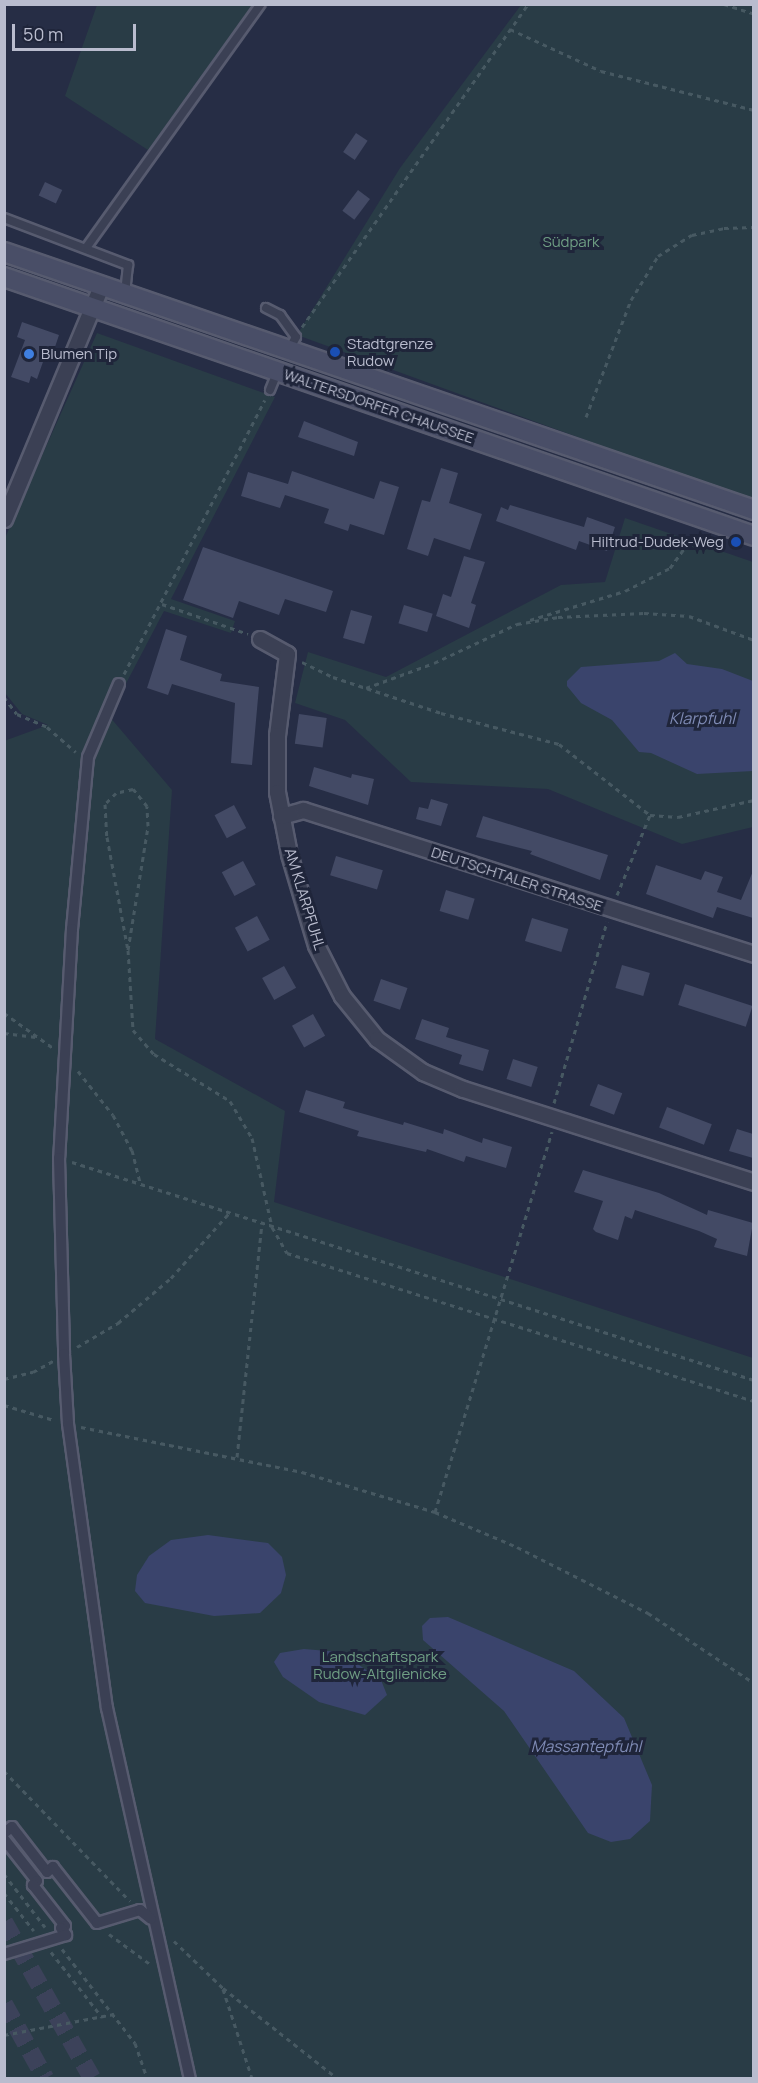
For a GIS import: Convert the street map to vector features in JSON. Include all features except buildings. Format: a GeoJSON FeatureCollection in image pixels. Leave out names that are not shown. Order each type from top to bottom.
{"type":"FeatureCollection","features":[{"type":"Feature","properties":{"kind":"main road","name":"WALTERSDORFER CHAUSSEE"},"geometry":{"type":"LineString","coordinates":[[4,252],[268,344],[292,344],[753,510]]}},
{"type":"Feature","properties":{"kind":"main road","name":"WALTERSDORFER CHAUSSEE"},"geometry":{"type":"LineString","coordinates":[[4,277],[753,536]]}},
{"type":"Feature","properties":{"kind":"street"},"geometry":{"type":"LineString","coordinates":[[4,519],[101,286]]}},
{"type":"Feature","properties":{"kind":"street"},"geometry":{"type":"LineString","coordinates":[[260,639],[287,654]]}},
{"type":"Feature","properties":{"kind":"street","name":"AM KLARPFUHL"},"geometry":{"type":"LineString","coordinates":[[287,654],[278,735],[281,816],[316,945],[342,996],[377,1039],[423,1072],[753,1182]]}},
{"type":"Feature","properties":{"kind":"street"},"geometry":{"type":"LineString","coordinates":[[119,684],[88,757],[64,1058],[59,1158],[64,1354],[68,1424],[107,1708],[151,1919],[190,2079]]}},
{"type":"Feature","properties":{"kind":"street","name":"DEUTSCHTALER STRASSE"},"geometry":{"type":"LineString","coordinates":[[281,816],[303,810],[613,904],[753,954]]}},
{"type":"Feature","properties":{"kind":"street"},"geometry":{"type":"LineString","coordinates":[[4,1833],[12,1827],[48,1872],[53,1867],[97,1923],[140,1910],[151,1919]]}},
{"type":"Feature","properties":{"kind":"street"},"geometry":{"type":"LineString","coordinates":[[4,1839],[38,1881],[33,1885],[65,1926],[61,1928],[66,1935],[4,1954]]}},
{"type":"Feature","properties":{"kind":"lane"},"geometry":{"type":"LineString","coordinates":[[86,248],[261,4]]}},
{"type":"Feature","properties":{"kind":"lane"},"geometry":{"type":"LineString","coordinates":[[4,218],[128,265],[125,294]]}},
{"type":"Feature","properties":{"kind":"lane"},"geometry":{"type":"LineString","coordinates":[[266,308],[280,315],[292,344]]}},
{"type":"Feature","properties":{"kind":"lane"},"geometry":{"type":"LineString","coordinates":[[268,344],[270,390]]}},
{"type":"Feature","properties":{"kind":"path"},"geometry":{"type":"LineString","coordinates":[[292,344],[528,4]]}},
{"type":"Feature","properties":{"kind":"path"},"geometry":{"type":"LineString","coordinates":[[724,4],[753,14]]}},
{"type":"Feature","properties":{"kind":"path"},"geometry":{"type":"LineString","coordinates":[[510,29],[601,71],[753,110]]}},
{"type":"Feature","properties":{"kind":"path"},"geometry":{"type":"LineString","coordinates":[[586,417],[632,300],[658,256],[692,235],[724,228],[753,227]]}},
{"type":"Feature","properties":{"kind":"path"},"geometry":{"type":"LineString","coordinates":[[119,684],[270,390]]}},
{"type":"Feature","properties":{"kind":"path"},"geometry":{"type":"LineString","coordinates":[[365,689],[434,663],[518,624],[625,591],[670,568],[692,538]]}},
{"type":"Feature","properties":{"kind":"path"},"geometry":{"type":"LineString","coordinates":[[162,604],[229,624],[260,639]]}},
{"type":"Feature","properties":{"kind":"path"},"geometry":{"type":"LineString","coordinates":[[518,624],[600,614],[644,613],[689,616],[753,640]]}},
{"type":"Feature","properties":{"kind":"path"},"geometry":{"type":"LineString","coordinates":[[287,654],[365,689],[559,744],[650,815],[678,817],[753,800]]}},
{"type":"Feature","properties":{"kind":"path"},"geometry":{"type":"LineString","coordinates":[[4,696],[17,714],[47,727],[73,751],[88,757]]}},
{"type":"Feature","properties":{"kind":"path"},"geometry":{"type":"LineString","coordinates":[[128,950],[148,826],[147,806],[133,789],[116,793],[105,804],[107,837],[128,950],[133,1030],[154,1054],[230,1101],[252,1138],[272,1227],[287,1253],[753,1401]]}},
{"type":"Feature","properties":{"kind":"path"},"geometry":{"type":"LineString","coordinates":[[435,1512],[497,1319],[553,1117],[579,1009],[613,904],[650,815]]}},
{"type":"Feature","properties":{"kind":"path"},"geometry":{"type":"LineString","coordinates":[[4,1013],[39,1037],[93,1086],[113,1115],[132,1150],[141,1185]]}},
{"type":"Feature","properties":{"kind":"path"},"geometry":{"type":"LineString","coordinates":[[4,1033],[39,1037]]}},
{"type":"Feature","properties":{"kind":"path"},"geometry":{"type":"LineString","coordinates":[[59,1158],[753,1380]]}},
{"type":"Feature","properties":{"kind":"path"},"geometry":{"type":"LineString","coordinates":[[4,1379],[33,1372],[118,1323],[171,1278],[230,1212]]}},
{"type":"Feature","properties":{"kind":"path"},"geometry":{"type":"LineString","coordinates":[[237,1457],[262,1224]]}},
{"type":"Feature","properties":{"kind":"path"},"geometry":{"type":"LineString","coordinates":[[4,1406],[68,1424],[237,1457],[343,1483],[435,1512],[517,1547],[648,1613],[753,1683]]}},
{"type":"Feature","properties":{"kind":"path"},"geometry":{"type":"LineString","coordinates":[[4,1770],[140,1910]]}},
{"type":"Feature","properties":{"kind":"path"},"geometry":{"type":"LineString","coordinates":[[4,1874],[135,2043],[147,2079]]}},
{"type":"Feature","properties":{"kind":"path"},"geometry":{"type":"LineString","coordinates":[[151,1919],[223,1988],[338,2079]]}},
{"type":"Feature","properties":{"kind":"path"},"geometry":{"type":"LineString","coordinates":[[97,1923],[164,1974]]}},
{"type":"Feature","properties":{"kind":"path"},"geometry":{"type":"LineString","coordinates":[[223,1988],[252,2079]]}},
{"type":"Feature","properties":{"kind":"path"},"geometry":{"type":"LineString","coordinates":[[4,2035],[114,2014]]}},
{"type":"Feature","properties":{"kind":"green space"},"geometry":{"type":"Polygon","coordinates":[[[97,4],[252,5],[148,150],[65,96],[97,4]]]}},
{"type":"Feature","properties":{"kind":"green space","name":"Südpark"},"geometry":{"type":"Polygon","coordinates":[[[521,5],[753,5],[753,501],[297,335],[400,168],[521,5]]]}},
{"type":"Feature","properties":{"kind":"green space","name":"Landschaftspark Rudow-Altglienicke"},"geometry":{"type":"Polygon","coordinates":[[[97,333],[275,397],[171,599],[235,621],[231,633],[164,611],[109,716],[172,790],[155,1039],[285,1111],[274,1202],[753,1358],[753,2078],[5,2078],[4,741],[48,725],[22,714],[5,693],[5,538],[97,333]]]}},
{"type":"Feature","properties":{"kind":"green space"},"geometry":{"type":"Polygon","coordinates":[[[625,518],[753,562],[753,827],[682,844],[548,789],[411,782],[345,720],[295,703],[308,652],[386,677],[561,585],[605,582],[625,518]]]}},
{"type":"Feature","properties":{"kind":"water","name":"Klarpfuhl"},"geometry":{"type":"Polygon","coordinates":[[[675,653],[687,664],[722,669],[753,681],[753,771],[697,774],[651,753],[639,752],[612,720],[581,703],[567,686],[567,681],[581,667],[659,661],[675,653]]]}},
{"type":"Feature","properties":{"kind":"water"},"geometry":{"type":"Polygon","coordinates":[[[208,1535],[268,1543],[282,1557],[286,1575],[281,1593],[260,1613],[214,1616],[145,1603],[135,1591],[137,1575],[149,1556],[171,1540],[208,1535]]]}},
{"type":"Feature","properties":{"kind":"water","name":"Massantepfuhl"},"geometry":{"type":"Polygon","coordinates":[[[448,1617],[574,1671],[624,1718],[652,1785],[650,1821],[630,1839],[611,1842],[588,1833],[504,1711],[423,1640],[422,1626],[430,1618],[448,1617]]]}},
{"type":"Feature","properties":{"kind":"water"},"geometry":{"type":"Polygon","coordinates":[[[304,1649],[340,1652],[381,1680],[387,1695],[365,1715],[319,1702],[283,1677],[274,1662],[280,1653],[304,1649]]]}},
{"type":"Feature","properties":{"kind":"tunnel"},"geometry":{"type":"LineString","coordinates":[[4,1922],[92,2078]]}},
{"type":"Feature","properties":{"kind":"tunnel"},"geometry":{"type":"LineString","coordinates":[[4,2004],[45,2078]]}},
{"type":"Feature","properties":{"kind":"place","name":"Stadtgrenze Rudow"},"geometry":{"type":"Point","coordinates":[335,352]}},
{"type":"Feature","properties":{"kind":"place","name":"Blumen Tip"},"geometry":{"type":"Point","coordinates":[29,354]}},
{"type":"Feature","properties":{"kind":"place","name":"Hiltrud-Dudek-Weg"},"geometry":{"type":"Point","coordinates":[736,542]}}]}
